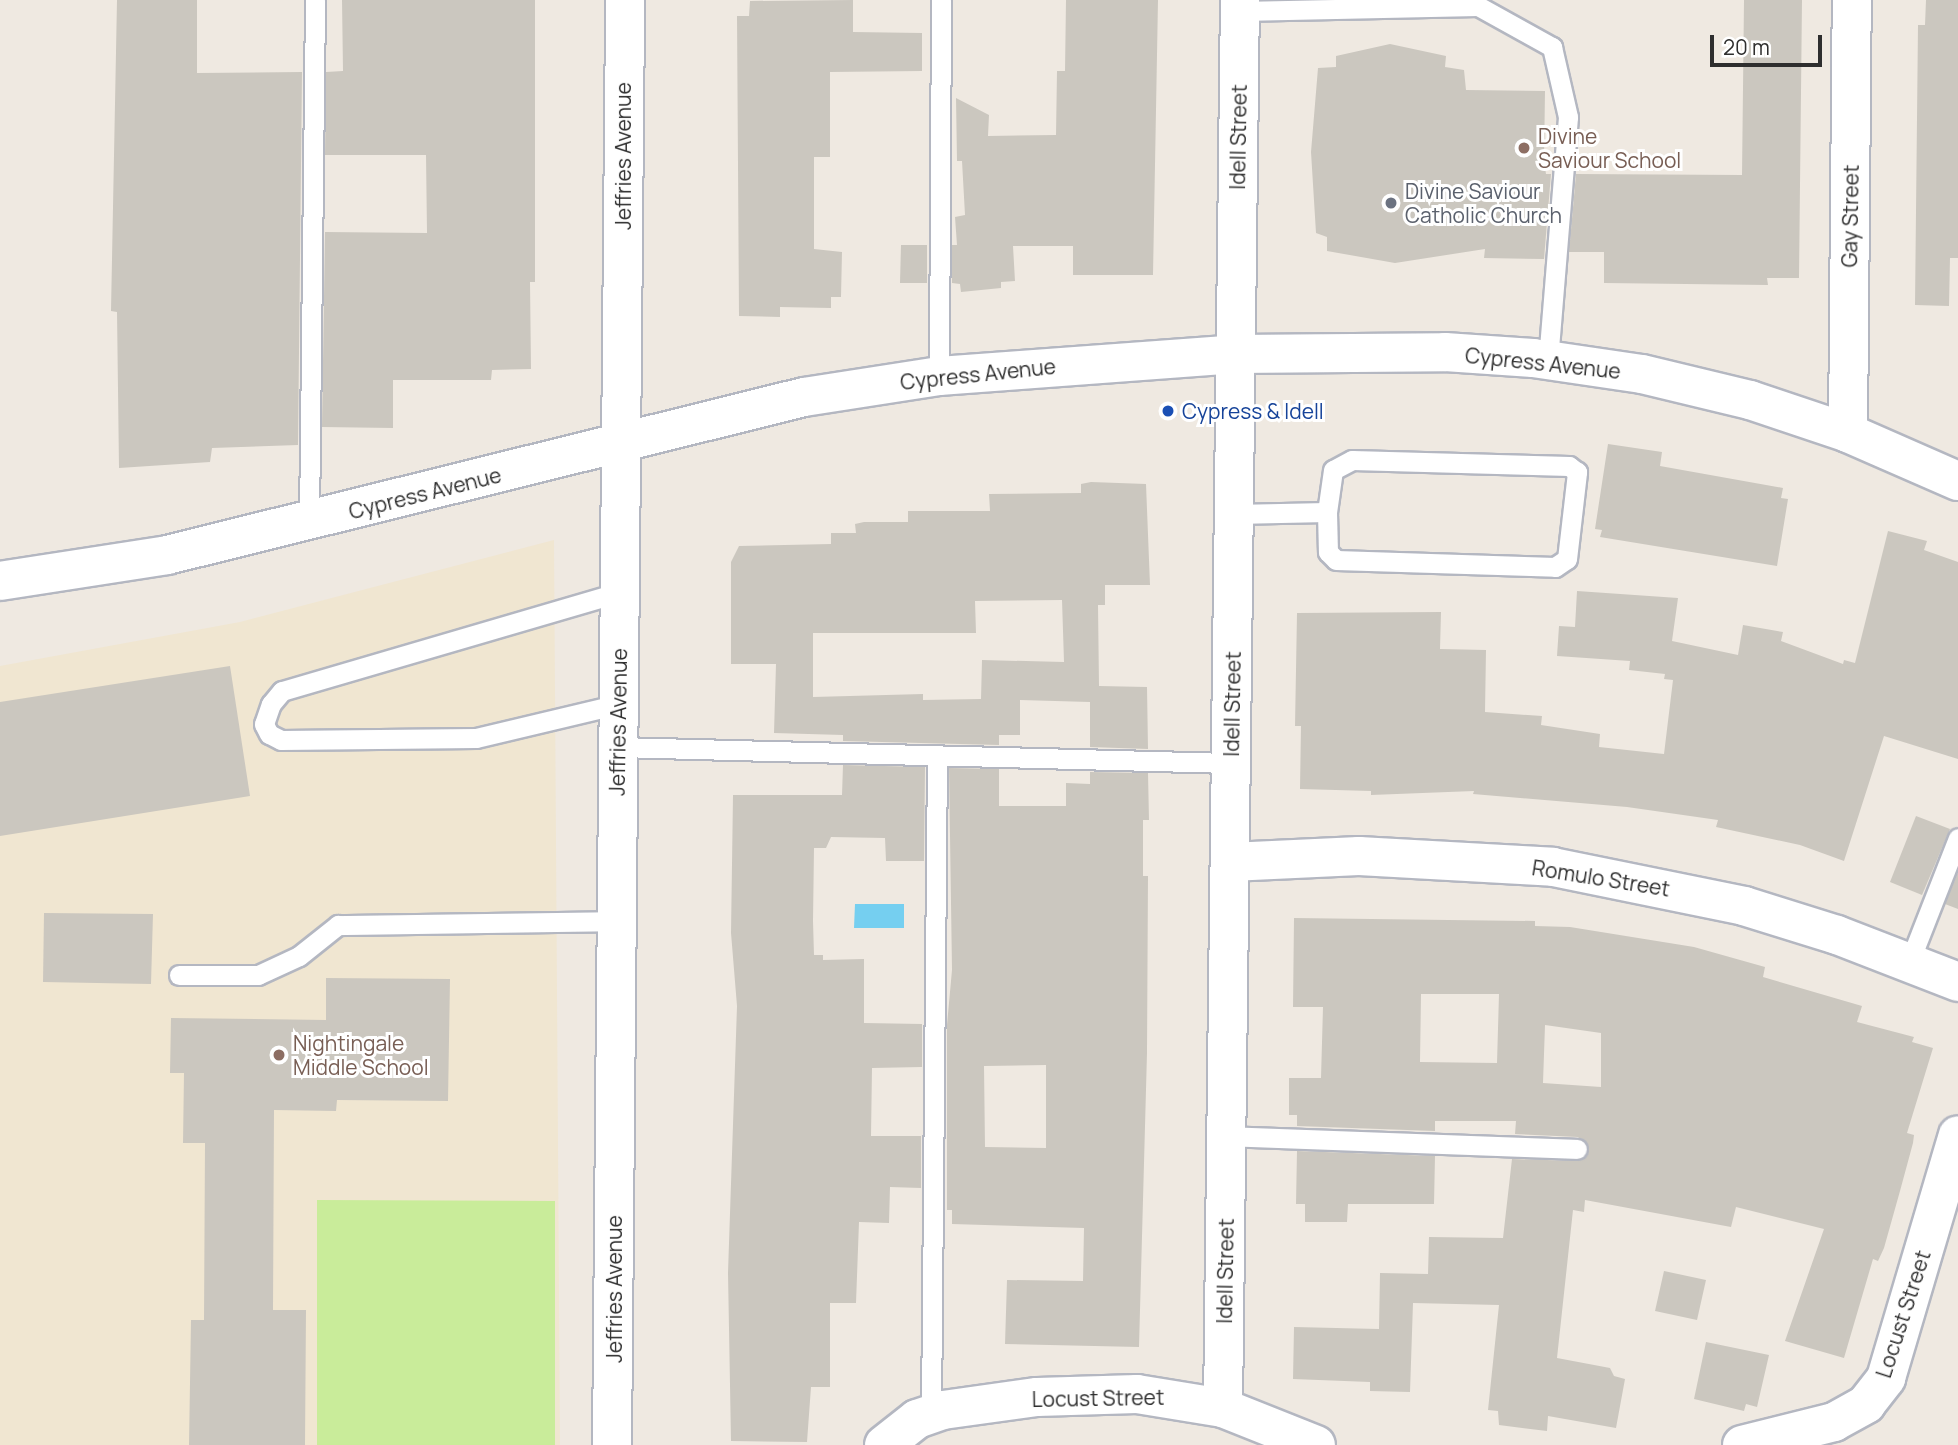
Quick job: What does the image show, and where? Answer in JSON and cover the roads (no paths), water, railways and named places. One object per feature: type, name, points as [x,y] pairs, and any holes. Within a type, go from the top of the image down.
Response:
[{"type":"street","name":"Jeffries Avenue","points":[[612,1445],[625,0]]},
{"type":"street","name":"Gay Street","points":[[1848,433],[1852,0]]},
{"type":"street","name":"Idell Street","points":[[1223,1408],[1240,5]]},
{"type":"street","name":"Cypress Avenue","points":[[0,581],[167,555],[309,522],[804,397],[939,376],[1236,354],[1445,352],[1548,360],[1642,374],[1750,400],[1848,433],[1958,481]]},
{"type":"street","name":"Romulo Street","points":[[1230,862],[1359,856],[1553,867],[1744,906],[1958,982]]},
{"type":"street","name":"Locust Street","points":[[1742,1445],[1834,1422],[1866,1404],[1886,1378],[1958,1135]]},
{"type":"street","name":"Locust Street","points":[[884,1445],[931,1414],[1037,1397],[1137,1394],[1223,1408],[1316,1445]]},
{"type":"lane","points":[[309,522],[315,0]]},
{"type":"lane","points":[[939,376],[941,0]]},
{"type":"lane","points":[[1240,5],[1478,5],[1552,47],[1568,117],[1548,360]]},
{"type":"lane","points":[[1352,460],[1569,466],[1577,472],[1567,559],[1555,567],[1336,560],[1328,552],[1328,512],[1333,470],[1352,460]]},
{"type":"lane","points":[[1234,514],[1328,512]]},
{"type":"lane","points":[[619,704],[476,738],[281,740],[270,734],[264,724],[271,704],[282,691],[620,592]]},
{"type":"lane","points":[[618,747],[1231,763]]},
{"type":"lane","points":[[931,1414],[937,755]]},
{"type":"lane","points":[[1909,963],[1958,838]]},
{"type":"lane","points":[[179,975],[258,975],[299,956],[338,925],[617,921]]},
{"type":"lane","points":[[1226,1136],[1577,1149]]},
{"type":"water","points":[[855,904],[904,904],[904,928],[854,928]]},
{"type":"place","name":"Divine Saviour School","points":[[1524,148]]},
{"type":"place","name":"Divine Saviour Catholic Church","points":[[1391,203]]},
{"type":"place","name":"Cypress & Idell","points":[[1168,411]]},
{"type":"place","name":"Nightingale Middle School","points":[[279,1055]]}]
